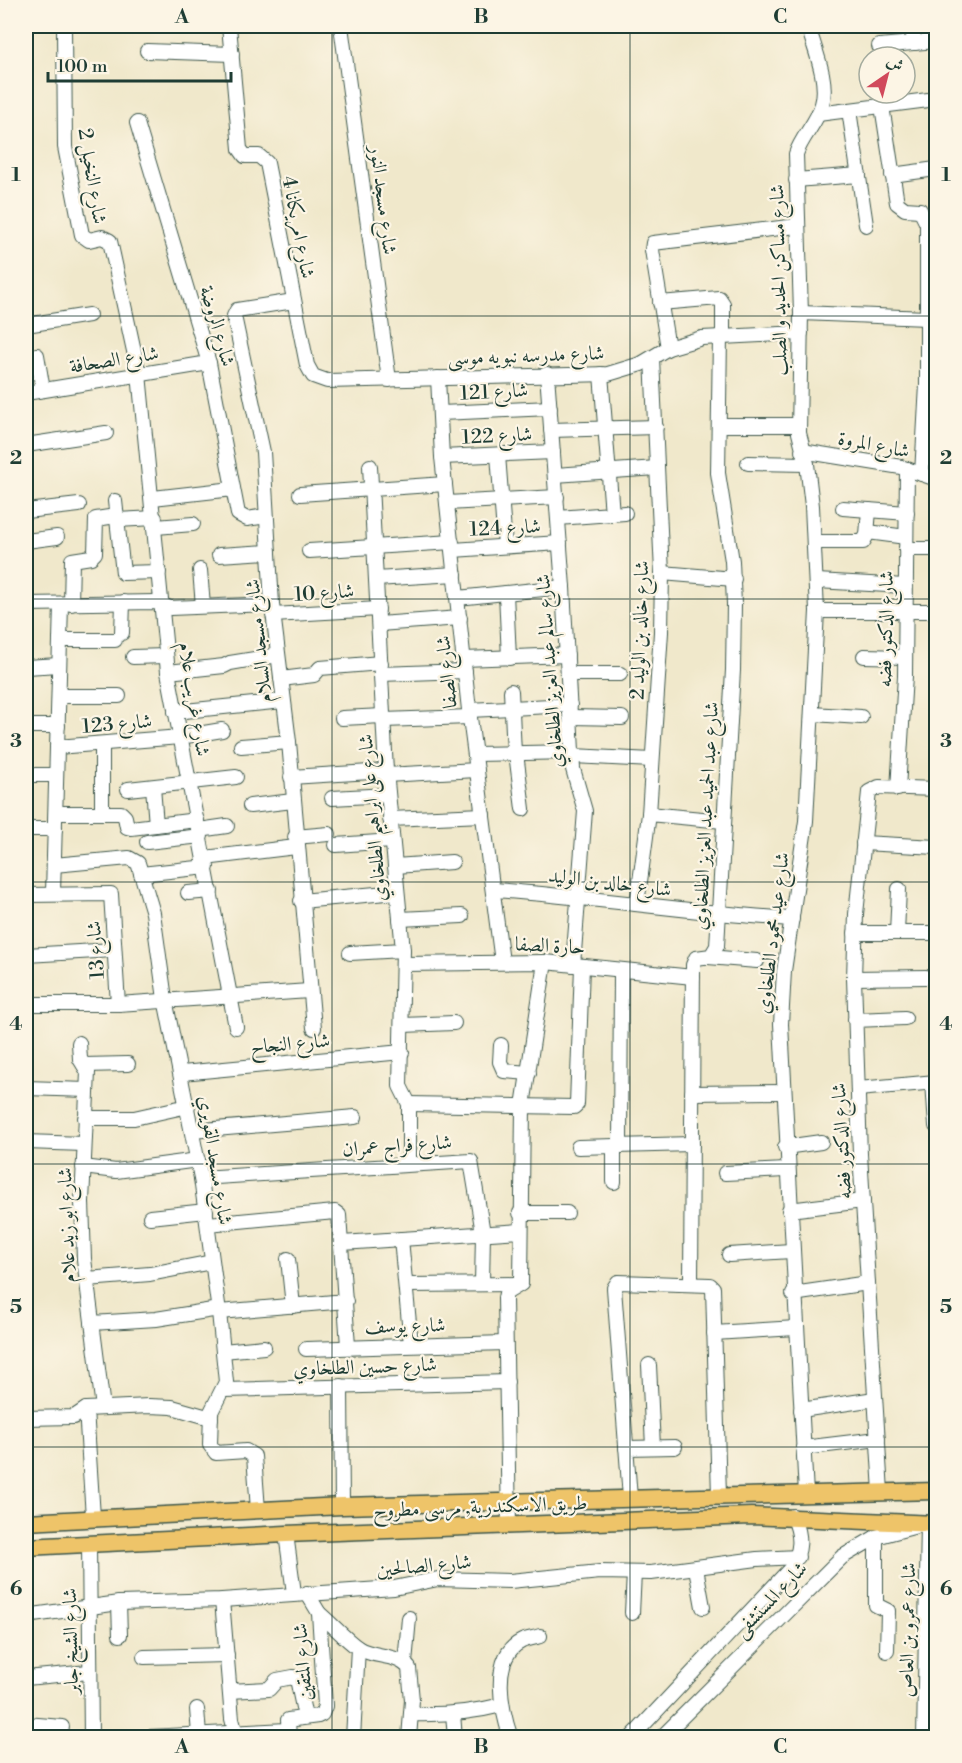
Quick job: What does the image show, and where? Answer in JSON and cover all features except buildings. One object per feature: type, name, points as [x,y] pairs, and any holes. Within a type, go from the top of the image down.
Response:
[{"type":"main road","name":"طريق الاسكندرية, مرسى مطروح","points":[[26,1522],[342,1506],[936,1491]]},
{"type":"main road","points":[[567,1500],[568,1524]]},
{"type":"main road","name":"طريق الاسكندرية, مرسى مطروح","points":[[26,1547],[286,1534],[793,1516],[932,1524]]},
{"type":"street","name":"شارع النخيل 2","points":[[64,26],[65,147],[82,236],[89,240],[102,237],[110,241],[139,375]]},
{"type":"street","name":"شارع امريكانا 4","points":[[230,26],[240,149],[245,156],[259,156],[267,163],[307,365],[318,379]]},
{"type":"street","name":"شارع مسجد النور","points":[[341,26],[389,380]]},
{"type":"street","points":[[808,26],[823,83],[822,104],[818,114],[936,99]]},
{"type":"street","points":[[911,26],[915,43]]},
{"type":"street","points":[[891,45],[936,41]]},
{"type":"street","points":[[147,51],[232,54]]},
{"type":"street","points":[[882,106],[897,203],[905,209],[920,210],[931,218],[932,347],[922,474]]},
{"type":"street","points":[[849,110],[866,225]]},
{"type":"street","name":"شارع مساكن الحديد و الصلب","points":[[802,450],[799,425],[801,313],[796,154],[799,143],[818,114]]},
{"type":"street","name":"شارع الروضة","points":[[137,123],[209,363],[239,516],[246,519],[266,516]]},
{"type":"street","points":[[892,176],[936,169]]},
{"type":"street","points":[[796,180],[859,175]]},
{"type":"street","points":[[668,348],[652,250],[655,241],[797,226]]},
{"type":"street","name":"شارع عبد الحميد عبد العزيز الطلخاوي","points":[[660,303],[718,298],[723,304],[719,489],[734,579],[733,670],[716,950],[708,957],[694,960],[693,977]]},
{"type":"street","name":"شارع مسجد السلام","points":[[294,301],[237,310],[234,314],[263,452],[273,609],[289,742],[301,901],[314,1028]]},
{"type":"street","points":[[801,313],[930,309]]},
{"type":"street","points":[[26,325],[89,315]]},
{"type":"street","name":"شارع مدرسه نبويه موسى","points":[[318,379],[327,381],[389,380],[601,374],[632,367],[668,348],[702,338],[801,333]]},
{"type":"street","points":[[37,355],[42,390]]},
{"type":"street","name":"شارع خالد بن الوليد 2","points":[[637,904],[649,814],[662,632],[662,573],[652,358]]},
{"type":"street","name":"شارع الصحافة","points":[[26,393],[209,363]]},
{"type":"street","name":"شارع سالم عبد العزيز الطلخاوي","points":[[523,1106],[569,1108],[577,1104],[579,896],[585,811],[577,786],[572,754],[563,587],[547,374]]},
{"type":"street","points":[[558,518],[619,513],[609,471],[601,374]]},
{"type":"street","name":"شارع غريب علام","points":[[139,375],[153,498],[168,672],[212,891],[236,1027]]},
{"type":"street","name":"شارع الصفا","points":[[438,378],[442,457],[470,713],[502,962]]},
{"type":"street","name":"شارع 121","points":[[441,413],[550,408]]},
{"type":"street","points":[[719,425],[799,425]]},
{"type":"street","points":[[551,430],[656,427]]},
{"type":"street","points":[[26,445],[106,433]]},
{"type":"street","name":"شارع المروة","points":[[802,450],[907,469],[936,479]]},
{"type":"street","name":"شارع عيد محمود الطلخاوي","points":[[802,450],[807,464],[815,542],[817,611],[806,821],[782,997],[782,1092],[806,1494]]},
{"type":"street","name":"شارع 122","points":[[442,457],[553,452]]},
{"type":"street","points":[[498,455],[504,546]]},
{"type":"street","points":[[748,463],[807,464]]},
{"type":"street","name":"شارع على ابراهيم الطلخاوي","points":[[370,466],[386,773],[403,957],[400,1086],[410,1104],[409,1163]]},
{"type":"street","points":[[555,475],[657,468]]},
{"type":"street","name":"شارع الدكتور فضه","points":[[881,1492],[863,1201],[855,1020],[855,933],[866,798],[872,789],[898,789],[905,657],[907,469]]},
{"type":"street","points":[[300,494],[445,484]]},
{"type":"street","points":[[153,498],[233,489]]},
{"type":"street","points":[[447,502],[556,496]]},
{"type":"street","points":[[115,501],[123,573],[159,572]]},
{"type":"street","points":[[26,511],[79,505]]},
{"type":"street","points":[[843,507],[906,513]]},
{"type":"street","points":[[815,542],[860,544],[867,538],[868,510]]},
{"type":"street","points":[[26,895],[53,893],[60,640],[72,560],[91,557],[95,553],[96,519],[116,518],[155,523],[193,524]]},
{"type":"street","points":[[868,532],[936,549]]},
{"type":"street","points":[[26,541],[57,537]]},
{"type":"street","name":"شارع 124","points":[[375,548],[560,543]]},
{"type":"street","points":[[309,551],[375,548]]},
{"type":"street","points":[[219,555],[269,552]]},
{"type":"street","points":[[200,570],[203,606]]},
{"type":"street","points":[[662,573],[734,579]]},
{"type":"street","points":[[376,579],[455,574]]},
{"type":"street","points":[[817,581],[905,586]]},
{"type":"street","points":[[458,598],[563,587]]},
{"type":"street","points":[[506,593],[509,658]]},
{"type":"street","points":[[60,640],[118,636],[123,602]]},
{"type":"street","name":"شارع 10","points":[[26,604],[123,602],[162,603],[170,608],[203,606],[378,609]]},
{"type":"street","points":[[817,611],[936,611]]},
{"type":"street","points":[[379,624],[460,618]]},
{"type":"street","points":[[281,679],[314,675],[320,668],[465,665],[509,658],[567,655]]},
{"type":"street","points":[[133,657],[166,656]]},
{"type":"street","points":[[168,672],[224,666],[230,663],[278,656]]},
{"type":"street","points":[[864,656],[905,657]]},
{"type":"street","points":[[26,667],[59,665]]},
{"type":"street","points":[[568,674],[620,674]]},
{"type":"street","points":[[511,691],[515,753],[523,809]]},
{"type":"street","points":[[59,696],[119,696]]},
{"type":"street","points":[[175,712],[284,701]]},
{"type":"street","points":[[342,718],[470,713],[512,708],[570,711],[622,718]]},
{"type":"street","points":[[812,714],[861,717]]},
{"type":"street","points":[[26,726],[58,726]]},
{"type":"street","name":"شارع 123","points":[[57,747],[180,737],[222,730]]},
{"type":"street","points":[[241,746],[289,742]]},
{"type":"street","points":[[102,745],[102,813]]},
{"type":"street","points":[[475,754],[572,754],[652,760]]},
{"type":"street","points":[[291,777],[477,770]]},
{"type":"street","points":[[26,775],[56,775]]},
{"type":"street","points":[[128,789],[190,784],[236,777]]},
{"type":"street","points":[[153,787],[156,825]]},
{"type":"street","points":[[898,789],[936,789]]},
{"type":"street","points":[[332,798],[388,795]]},
{"type":"street","points":[[250,806],[293,801]]},
{"type":"street","points":[[56,813],[124,814],[126,824],[131,828],[156,825],[199,829]]},
{"type":"street","points":[[649,814],[723,821]]},
{"type":"street","points":[[390,819],[483,815]]},
{"type":"street","points":[[147,842],[199,829],[227,826]]},
{"type":"street","points":[[26,829],[55,829]]},
{"type":"street","points":[[54,865],[129,858],[138,863],[141,874],[296,842],[332,839],[392,840]]},
{"type":"street","points":[[863,843],[936,847]]},
{"type":"street","points":[[395,866],[452,862]]},
{"type":"street","name":"شارع مسجد القويري","points":[[141,874],[153,913],[165,999],[182,1072],[198,1160],[219,1311],[226,1382],[224,1390],[214,1404],[210,1445],[213,1451],[246,1451],[254,1455],[258,1510]]},
{"type":"street","points":[[897,933],[900,889]]},
{"type":"street","name":"شارع خالد بن الوليد","points":[[494,890],[579,896],[718,915],[792,919]]},
{"type":"street","points":[[188,893],[212,891]]},
{"type":"street","points":[[301,901],[398,892]]},
{"type":"street","name":"شارع 13","points":[[53,893],[109,894],[118,1004]]},
{"type":"street","points":[[400,919],[462,916]]},
{"type":"street","points":[[855,933],[936,933]]},
{"type":"street","points":[[26,955],[114,950]]},
{"type":"street","name":"حارة الصفا","points":[[350,952],[403,957],[546,962],[693,977]]},
{"type":"street","points":[[708,957],[757,961]]},
{"type":"street","points":[[520,1284],[523,1106],[546,962]]},
{"type":"street","points":[[614,1182],[617,1146],[621,971]]},
{"type":"street","points":[[691,1284],[693,977]]},
{"type":"street","points":[[854,978],[926,977]]},
{"type":"street","points":[[26,1004],[118,1004],[309,991]]},
{"type":"street","points":[[855,1020],[905,1018]]},
{"type":"street","points":[[403,1025],[454,1023]]},
{"type":"street","name":"شارع ابو زيد علام","points":[[79,1043],[79,1055],[88,1072],[83,1167],[84,1259],[103,1408]]},
{"type":"street","points":[[501,1045],[500,1062],[504,1071],[529,1073]]},
{"type":"street","name":"شارع النجاح","points":[[182,1072],[402,1052]]},
{"type":"street","points":[[84,1065],[128,1064]]},
{"type":"street","points":[[858,1089],[935,1082],[936,1126]]},
{"type":"street","points":[[26,1088],[87,1090]]},
{"type":"street","points":[[692,1093],[782,1092]]},
{"type":"street","points":[[410,1104],[523,1106]]},
{"type":"street","points":[[85,1118],[134,1118],[188,1106]]},
{"type":"street","points":[[192,1131],[355,1118]]},
{"type":"street","points":[[26,1142],[84,1144]]},
{"type":"street","points":[[785,1147],[821,1142]]},
{"type":"street","points":[[578,1147],[692,1144]]},
{"type":"street","points":[[83,1167],[116,1171],[198,1160]]},
{"type":"street","name":"شارع فراج عمران","points":[[201,1178],[409,1163],[471,1161],[483,1233],[482,1284]]},
{"type":"street","points":[[724,1173],[786,1170]]},
{"type":"street","points":[[789,1210],[863,1201]]},
{"type":"street","points":[[150,1217],[335,1212],[341,1219],[348,1346]]},
{"type":"street","points":[[520,1213],[567,1213]]},
{"type":"street","points":[[342,1243],[520,1231]]},
{"type":"street","points":[[401,1239],[411,1344]]},
{"type":"street","points":[[729,1256],[791,1251]]},
{"type":"street","points":[[288,1259],[293,1306]]},
{"type":"street","points":[[87,1279],[150,1274],[212,1262]]},
{"type":"street","points":[[630,1498],[614,1288],[618,1282],[691,1284],[712,1287],[719,1496]]},
{"type":"street","points":[[793,1294],[868,1283]]},
{"type":"street","points":[[406,1285],[520,1284]]},
{"type":"street","points":[[509,1526],[506,1293],[520,1284]]},
{"type":"street","points":[[92,1323],[345,1301]]},
{"type":"street","points":[[714,1333],[796,1328]]},
{"type":"street","name":"شارع يوسف","points":[[306,1349],[505,1342]]},
{"type":"street","points":[[223,1351],[264,1347]]},
{"type":"street","points":[[649,1365],[653,1448]]},
{"type":"street","name":"شارع حسين الطلخاوي","points":[[224,1390],[507,1382]]},
{"type":"street","points":[[341,1386],[342,1506]]},
{"type":"street","points":[[801,1410],[875,1399]]},
{"type":"street","points":[[26,1418],[74,1417],[86,1409],[172,1407],[211,1418]]},
{"type":"street","points":[[86,1409],[93,1517]]},
{"type":"street","points":[[803,1448],[878,1439]]},
{"type":"street","points":[[626,1448],[675,1447]]},
{"type":"street","name":"شارع المستشفى","points":[[631,1737],[780,1582],[798,1557],[800,1536],[793,1516]]},
{"type":"street","name":"شارع المستشفى","points":[[661,1737],[826,1570],[842,1557],[876,1537],[932,1524]]},
{"type":"street","name":"شارع عمرو بن العاص","points":[[924,1737],[931,1649],[932,1524]]},
{"type":"street","points":[[286,1534],[301,1593]]},
{"type":"street","points":[[876,1537],[876,1605],[888,1611],[887,1650]]},
{"type":"street","name":"شارع الشيخ جابر","points":[[89,1544],[91,1737]]},
{"type":"street","name":"شارع الصالحين","points":[[26,1616],[119,1603],[222,1600],[394,1588],[438,1578],[510,1581],[600,1572],[634,1573],[696,1568],[757,1559],[798,1557]]},
{"type":"street","points":[[696,1568],[703,1607]]},
{"type":"street","points":[[632,1613],[634,1573]]},
{"type":"street","name":"شارع المتقين","points":[[288,1734],[288,1720],[322,1714],[326,1706],[319,1613],[301,1593]]},
{"type":"street","points":[[222,1600],[230,1691],[237,1735]]},
{"type":"street","points":[[119,1603],[120,1635]]},
{"type":"street","points":[[319,1613],[358,1648],[405,1663]]},
{"type":"street","points":[[409,1618],[405,1663],[411,1674],[409,1737]]},
{"type":"street","points":[[512,1737],[502,1705],[501,1677],[508,1656],[520,1641],[540,1636]]},
{"type":"street","points":[[353,1737],[358,1648]]},
{"type":"street","points":[[144,1658],[227,1655]]},
{"type":"street","points":[[26,1678],[89,1672]]},
{"type":"street","points":[[230,1691],[269,1689],[277,1680],[293,1677],[297,1679],[305,1717]]},
{"type":"street","points":[[411,1714],[453,1714],[502,1705]]},
{"type":"street","points":[[197,1708],[199,1735]]},
{"type":"street","points":[[453,1714],[455,1737]]},
{"type":"street","points":[[26,1724],[62,1727]]},
{"type":"street","points":[[128,1737],[288,1734]]}]
